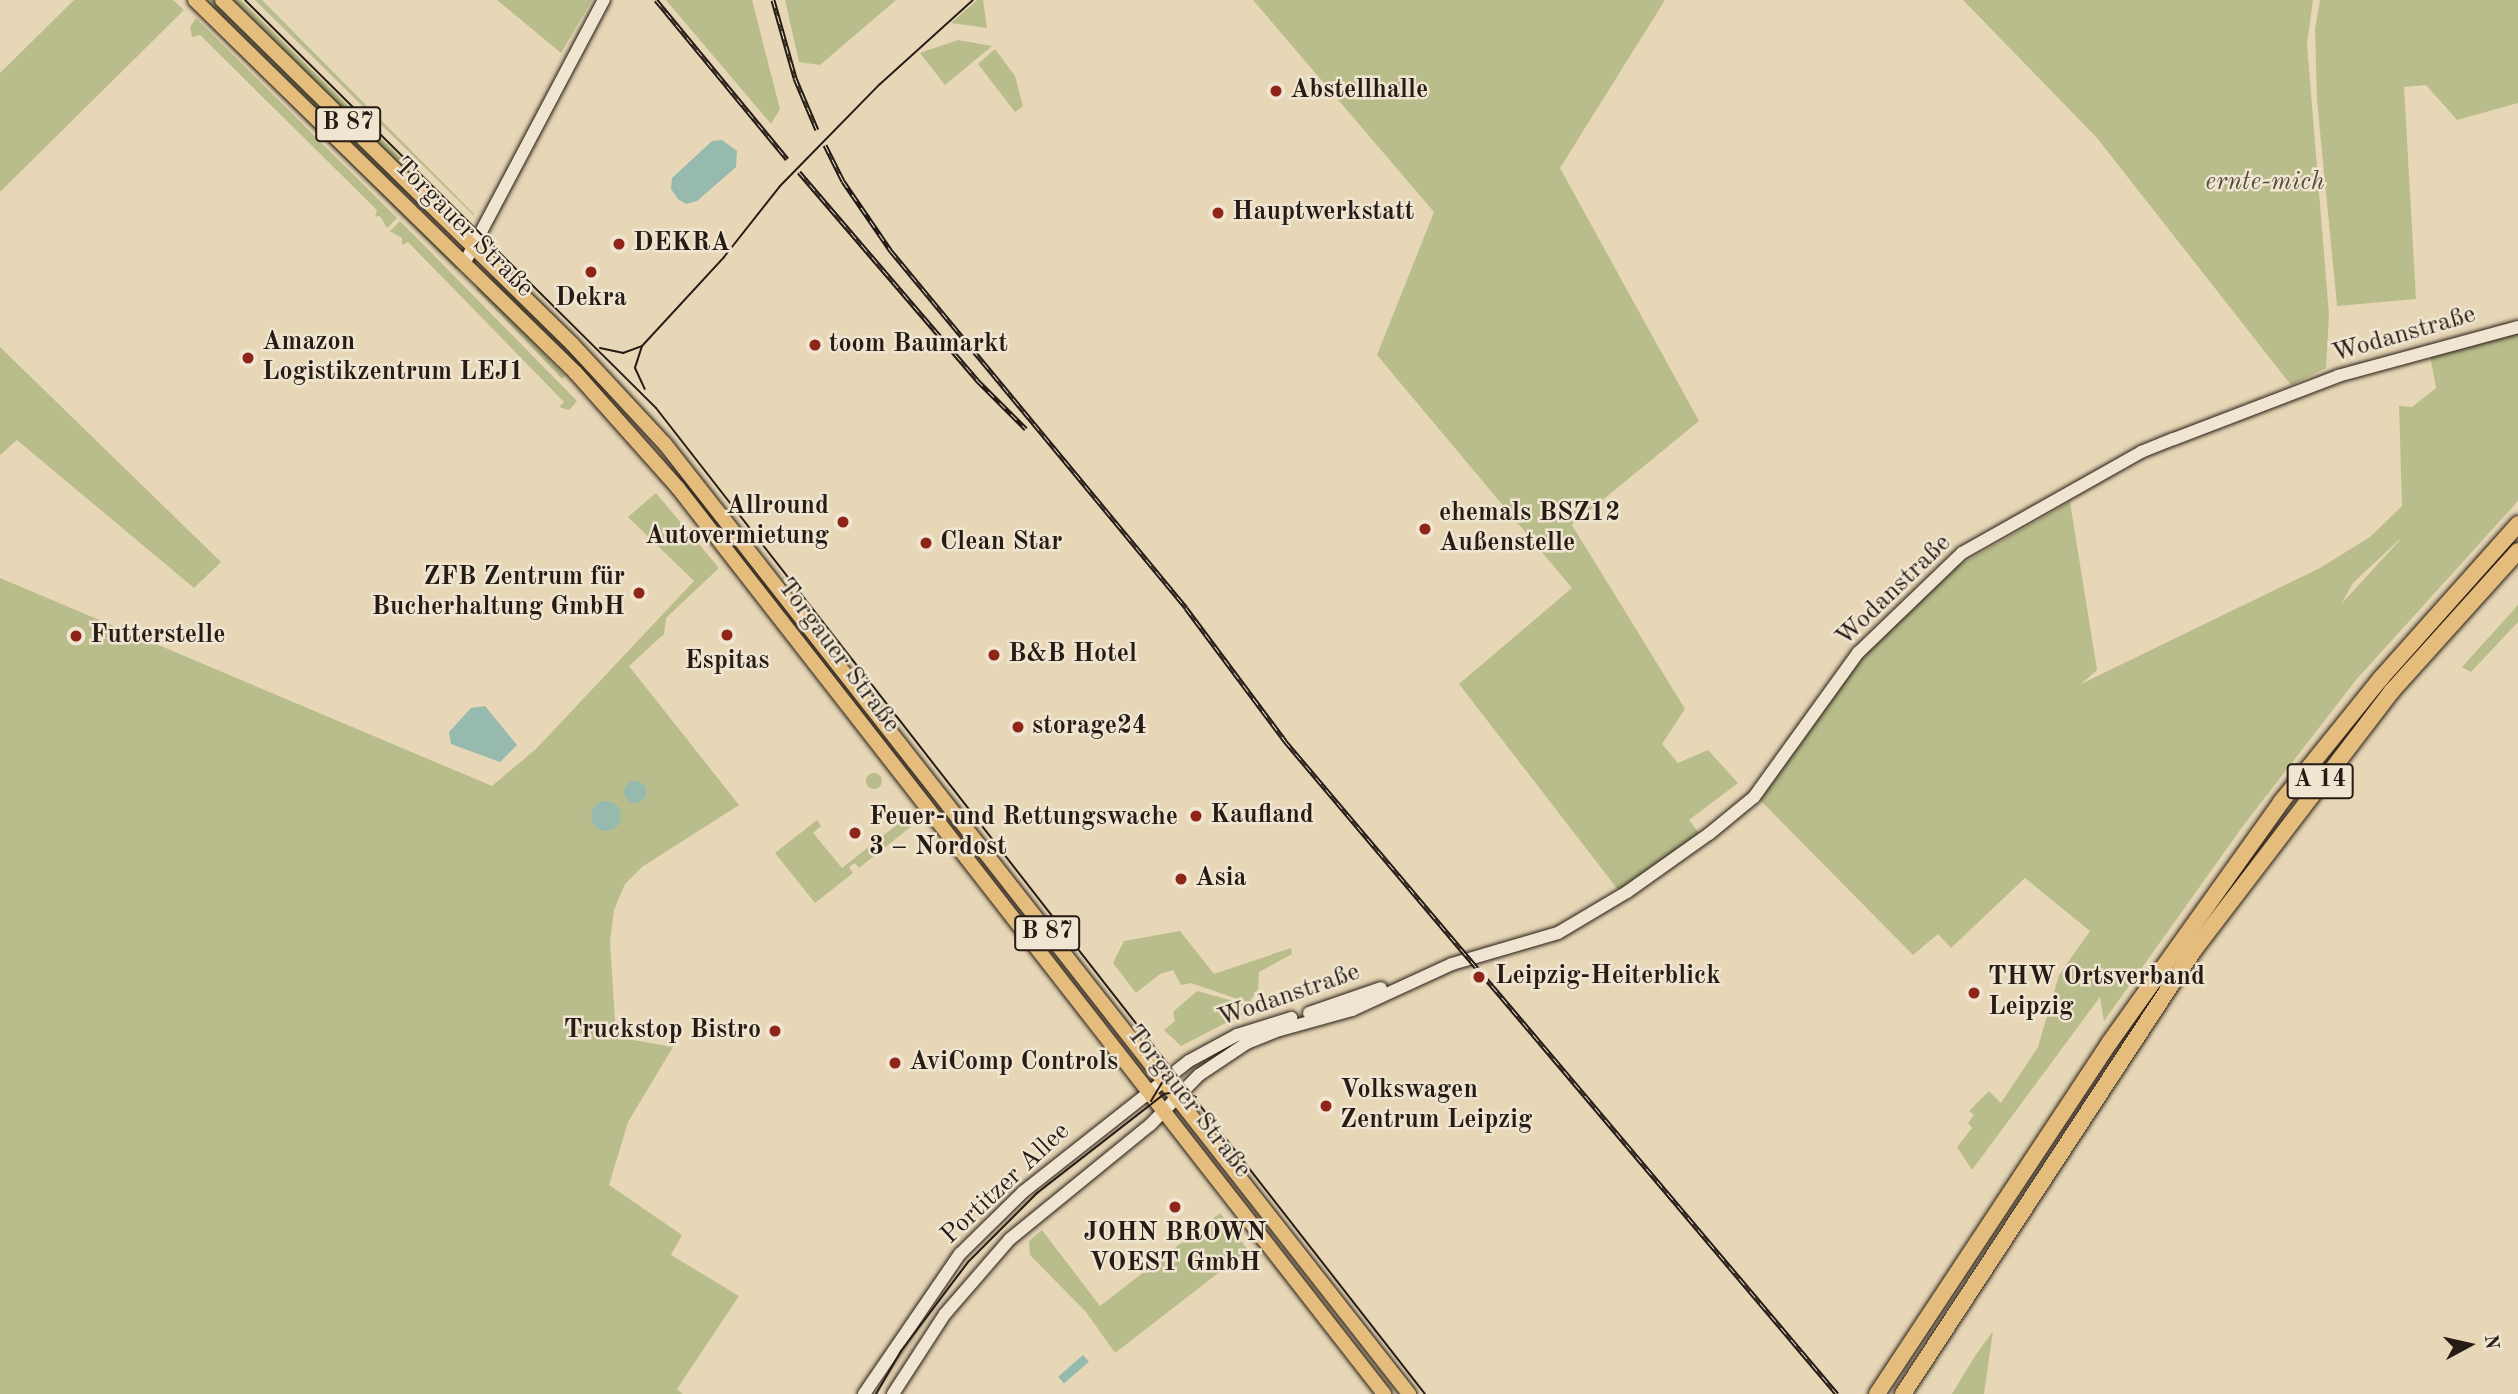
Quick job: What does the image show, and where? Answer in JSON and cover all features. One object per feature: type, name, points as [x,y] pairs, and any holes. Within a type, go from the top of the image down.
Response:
[{"type":"highway","name":"A 14","points":[[1877,1394],[2110,1042],[2281,802],[2381,678],[2518,524]]},
{"type":"highway","name":"A 14","points":[[1903,1394],[2141,1027],[2268,849],[2392,691],[2518,551]]},
{"type":"main road","name":"Torgauer Straße","points":[[195,0],[594,392],[678,488],[1384,1394]]},
{"type":"main road","name":"Torgauer Straße","points":[[222,0],[587,359],[665,444],[1409,1394]]},
{"type":"street","points":[[464,264],[604,0]]},
{"type":"street","name":"Wodanstraße","points":[[1149,1092],[1237,1035],[1558,933],[1628,892],[1710,834],[1754,797],[1857,653],[1962,553],[2141,452],[2338,376],[2518,327]]},
{"type":"street","name":"Wodanstraße","points":[[1164,1111],[1199,1074],[1247,1043],[1353,1010],[1415,978]]},
{"type":"street","name":"Portitzer Allee","points":[[864,1394],[960,1254],[1023,1192],[1149,1092]]},
{"type":"street","name":"Portitzer Allee","points":[[893,1394],[945,1314],[1010,1239],[1164,1111]]},
{"type":"green space","points":[[74,0],[173,0],[184,10],[0,192],[0,73]]},
{"type":"green space","points":[[206,0],[218,0],[457,240],[358,151]]},
{"type":"green space","points":[[233,0],[241,0],[468,224],[450,216]]},
{"type":"green space","points":[[255,0],[262,0],[474,214],[473,215]]},
{"type":"green space","points":[[497,0],[592,0],[561,53]]},
{"type":"green space","points":[[666,0],[752,0],[780,109],[771,124]]},
{"type":"green space","points":[[785,0],[896,0],[820,65],[799,62]]},
{"type":"green space","points":[[977,0],[983,0],[987,28],[951,23]]},
{"type":"green space","points":[[1253,0],[1665,0],[1560,168],[1699,421],[1572,525],[1685,709],[1662,744],[1678,763],[1708,750],[1738,783],[1689,820],[1699,833],[1619,891],[1459,684],[1572,588],[1377,355],[1434,212]]},
{"type":"green space","name":"ernte-mich","points":[[1963,0],[2313,0],[2307,44],[2329,315],[2326,368],[2291,385],[2097,138]]},
{"type":"green space","points":[[2320,0],[2518,0],[2518,103],[2457,120],[2426,85],[2404,87],[2416,299],[2337,306],[2317,100],[2315,29]]},
{"type":"green space","points":[[202,17],[209,18],[459,265],[456,269]]},
{"type":"green space","points":[[196,18],[397,218],[387,228],[380,216],[375,217],[377,210],[200,35],[192,37],[190,27]]},
{"type":"green space","points":[[958,40],[992,46],[945,85],[920,53]]},
{"type":"green space","points":[[995,49],[1015,76],[1023,106],[1015,112],[978,64]]},
{"type":"green space","points":[[400,221],[577,401],[569,410],[559,407],[564,402],[408,242],[402,245],[402,238],[390,231]]},
{"type":"green space","points":[[493,272],[581,359],[578,363],[489,281]]},
{"type":"green space","points":[[479,285],[565,376],[562,379],[476,289]]},
{"type":"green space","points":[[2518,333],[2518,501],[2356,680],[2243,826],[2104,1021],[2100,997],[1972,1170],[1957,1147],[1972,1128],[1968,1123],[1974,1115],[1969,1111],[1989,1091],[2001,1103],[2038,1047],[2059,975],[2090,931],[2025,878],[1951,948],[1938,934],[1913,955],[1759,799],[1833,687],[1933,580],[2070,502],[2097,670],[2081,684],[2320,568],[2370,537],[2402,506],[2399,406],[2412,407],[2436,388],[2430,355]],"holes":[[[2400,540],[2342,603],[2353,583]]]},
{"type":"green space","points":[[0,347],[221,562],[194,588],[17,440],[0,455]]},
{"type":"green space","points":[[656,493],[719,568],[666,618],[664,634],[629,666],[739,805],[642,867],[625,884],[614,910],[610,941],[616,1037],[673,1047],[628,1122],[609,1185],[682,1235],[671,1255],[739,1296],[677,1389],[683,1394],[0,1394],[0,578],[492,786],[536,749],[694,581],[628,517]]},
{"type":"green space","points":[[2518,605],[2518,622],[2471,672],[2462,667]]},
{"type":"green space","points":[[874,773],[882,781],[874,789],[866,781]]},
{"type":"green space","points":[[912,813],[918,821],[859,868],[855,863],[849,867],[853,873],[815,903],[775,853],[817,820],[821,826],[813,833],[842,868]]},
{"type":"green space","points":[[1180,931],[1214,974],[1291,948],[1292,954],[1259,972],[1258,989],[1249,1003],[1191,983],[1181,985],[1173,970],[1160,974],[1136,993],[1113,963],[1124,941]]},
{"type":"green space","points":[[1197,991],[1248,1005],[1245,1013],[1181,1046],[1164,1030],[1175,1021],[1173,1012]]},
{"type":"green space","points":[[1220,1213],[1248,1250],[1115,1353],[1086,1312],[1030,1255],[1029,1241],[1042,1230],[1100,1306]]},
{"type":"green space","points":[[1993,1331],[1984,1394],[1952,1394],[1975,1356]]},
{"type":"water","points":[[722,140],[737,151],[736,167],[697,201],[686,204],[678,199],[671,189],[672,178],[712,141]]},
{"type":"water","points":[[485,706],[517,745],[500,762],[451,744],[449,732],[471,708]]},
{"type":"water","points":[[635,781],[645,788],[646,792],[639,802],[635,803],[625,796],[624,792],[631,782]]},
{"type":"water","points":[[606,801],[617,805],[621,816],[617,827],[606,831],[595,827],[591,816],[595,805]]},
{"type":"water","points":[[1083,1355],[1089,1362],[1064,1383],[1058,1377]]},
{"type":"tram line","points":[[245,0],[656,408],[1425,1394]]},
{"type":"tram line","points":[[600,348],[623,353],[642,346],[724,257],[780,186],[880,84],[973,0]]},
{"type":"tram line","points":[[642,346],[635,368],[645,389]]},
{"type":"tram line","points":[[1151,1101],[1163,1081],[1160,1056]]},
{"type":"tram line","points":[[876,1394],[901,1351],[968,1262],[1037,1193],[1164,1094],[1181,1091],[1196,1097]]},
{"type":"railway","points":[[656,0],[787,159]]},
{"type":"railway","points":[[773,0],[795,78],[817,130]]},
{"type":"railway","points":[[825,145],[843,181],[891,251],[1186,608],[1285,741],[1837,1394]]},
{"type":"railway","points":[[799,172],[977,380],[1026,429]]},
{"type":"place","name":"Abstellhalle","points":[[1276,91]]},
{"type":"place","name":"Hauptwerkstatt","points":[[1218,213]]},
{"type":"place","name":"DEKRA","points":[[619,244]]},
{"type":"place","name":"Dekra","points":[[591,272]]},
{"type":"place","name":"toom Baumarkt","points":[[815,345]]},
{"type":"place","name":"Amazon Logistikzentrum LEJ1","points":[[248,358]]},
{"type":"place","name":"Allround Autovermietung","points":[[843,522]]},
{"type":"place","name":"ehemals BSZ12 Außenstelle","points":[[1425,529]]},
{"type":"place","name":"Clean Star","points":[[926,543]]},
{"type":"place","name":"ZFB Zentrum für Bucherhaltung GmbH","points":[[639,593]]},
{"type":"place","name":"Espitas","points":[[727,635]]},
{"type":"place","name":"Futterstelle","points":[[76,636]]},
{"type":"place","name":"B&B Hotel","points":[[994,655]]},
{"type":"place","name":"storage24","points":[[1018,727]]},
{"type":"place","name":"Kaufland","points":[[1196,816]]},
{"type":"place","name":"Feuer- und Rettungswache 3 – Nordost","points":[[855,833]]},
{"type":"place","name":"Asia","points":[[1181,879]]},
{"type":"place","name":"Leipzig-Heiterblick","points":[[1479,977]]},
{"type":"place","name":"THW Ortsverband Leipzig","points":[[1974,993]]},
{"type":"place","name":"Truckstop Bistro","points":[[775,1031]]},
{"type":"place","name":"AviComp Controls","points":[[895,1063]]},
{"type":"place","name":"Volkswagen Zentrum Leipzig","points":[[1326,1106]]},
{"type":"place","name":"JOHN BROWN VOEST GmbH","points":[[1175,1207]]}]
